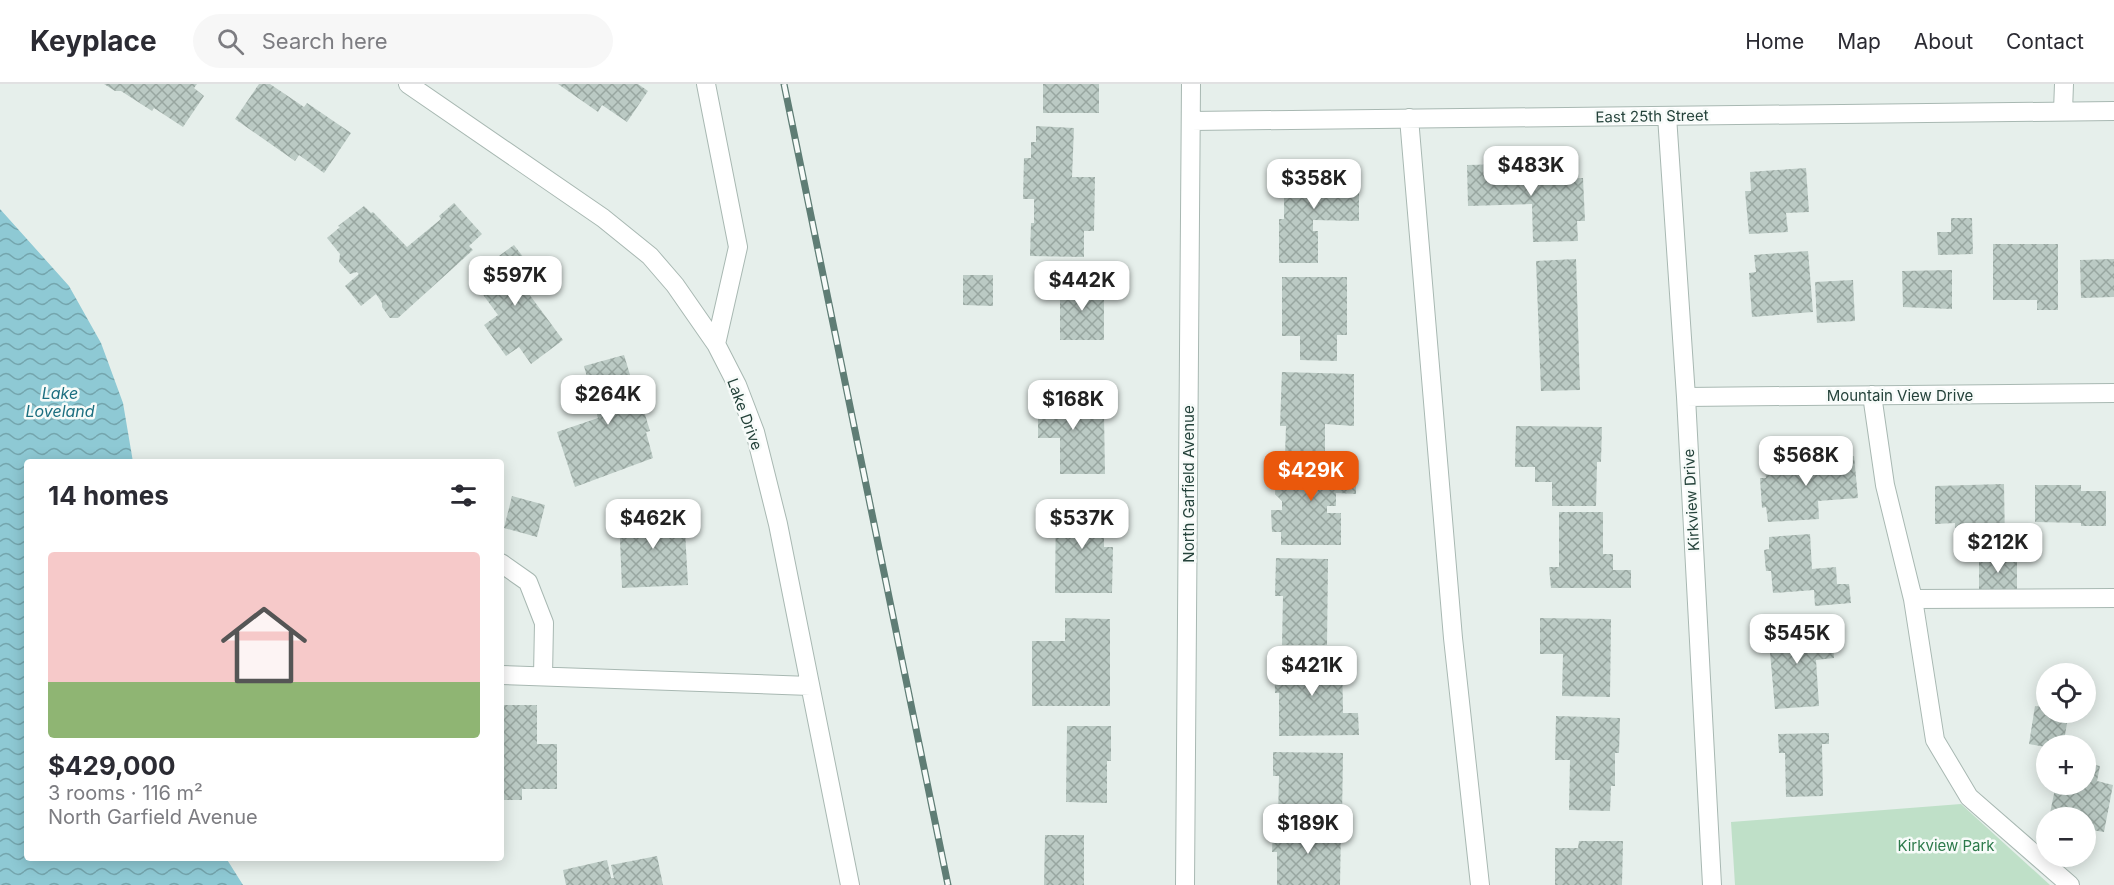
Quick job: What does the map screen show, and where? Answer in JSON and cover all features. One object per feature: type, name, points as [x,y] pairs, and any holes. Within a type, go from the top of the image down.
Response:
[{"type":"street","name":"Lake Drive","points":[[408,84],[603,218],[650,256],[682,294],[716,344],[737,385],[755,432],[778,524],[850,885]]},
{"type":"street","points":[[706,84],[738,247],[716,344]]},
{"type":"street","name":"North Garfield Avenue","points":[[1185,885],[1191,84]]},
{"type":"street","points":[[2063,111],[2064,84]]},
{"type":"street","name":"East 25th Street","points":[[1191,121],[2114,111]]},
{"type":"street","name":"Kirkview Drive","points":[[1667,116],[1686,397],[1712,885]]},
{"type":"street","points":[[1409,118],[1453,638],[1480,885]]},
{"type":"street","name":"Mountain View Drive","points":[[1686,397],[2114,393]]},
{"type":"street","points":[[1872,395],[1885,485],[1913,599],[1935,740],[1969,797],[2070,885]]},
{"type":"street","points":[[504,565],[528,582],[544,623],[543,676]]},
{"type":"street","points":[[1913,599],[2114,598]]},
{"type":"street","points":[[504,675],[810,686]]},
{"type":"green space","name":"Kirkview Park","points":[[1961,804],[2050,885],[1735,885],[1731,822]]},
{"type":"water","name":"Lake Loveland","points":[[0,209],[69,286],[101,343],[123,403],[132,459],[24,459],[24,861],[228,861],[243,885],[0,885]]},
{"type":"building","points":[[104,84],[197,84],[194,88],[204,96],[183,127],[154,108],[152,111],[121,91],[115,91]]},
{"type":"building","points":[[259,84],[270,84],[304,107],[307,103],[351,133],[324,173],[299,155],[295,161],[235,119]]},
{"type":"building","points":[[558,84],[638,84],[648,91],[627,122],[602,105],[598,112]]},
{"type":"building","points":[[1043,84],[1099,84],[1099,113],[1043,113]]},
{"type":"building","points":[[1036,126],[1074,128],[1072,177],[1095,177],[1094,231],[1084,231],[1084,257],[1030,256],[1034,199],[1023,199],[1024,158],[1031,158],[1031,142],[1036,142]]},
{"type":"building","points":[[1541,163],[1541,179],[1583,178],[1585,221],[1577,221],[1578,241],[1533,242],[1532,204],[1468,206],[1467,165]]},
{"type":"building","points":[[1806,168],[1809,212],[1786,213],[1788,232],[1749,234],[1745,191],[1751,191],[1750,172]]},
{"type":"building","points":[[1284,170],[1359,171],[1359,221],[1313,220],[1313,231],[1318,231],[1318,263],[1279,263],[1279,219],[1284,219]]},
{"type":"building","points":[[454,203],[482,234],[469,246],[473,250],[398,318],[390,318],[376,294],[361,306],[345,286],[359,274],[357,272],[350,274],[339,262],[340,254],[327,238],[340,227],[338,226],[364,206],[371,213],[373,212],[407,247],[441,219],[439,216]]},
{"type":"building","points":[[1951,218],[1972,218],[1973,254],[1938,255],[1937,232],[1951,232]]},
{"type":"building","points":[[1993,244],[2058,244],[2058,310],[2037,310],[2037,300],[1993,300]]},
{"type":"building","points":[[514,245],[540,279],[526,290],[563,340],[531,364],[519,347],[506,356],[484,325],[498,315],[470,277]]},
{"type":"building","points":[[1808,251],[1813,312],[1752,317],[1749,273],[1756,272],[1754,255]]},
{"type":"building","points":[[1576,259],[1580,390],[1541,391],[1536,261]]},
{"type":"building","points":[[2114,259],[2114,297],[2081,298],[2080,260]]},
{"type":"building","points":[[1952,270],[1952,309],[1903,307],[1902,271]]},
{"type":"building","points":[[963,275],[993,275],[993,306],[963,305]]},
{"type":"building","points":[[1282,277],[1347,277],[1347,335],[1337,335],[1337,361],[1300,360],[1300,336],[1282,336]]},
{"type":"building","points":[[1853,280],[1855,321],[1817,323],[1815,282]]},
{"type":"building","points":[[1060,283],[1104,283],[1104,340],[1060,340]]},
{"type":"building","points":[[624,355],[650,431],[646,432],[653,458],[575,487],[557,432],[598,418],[584,366]]},
{"type":"building","points":[[1282,372],[1354,374],[1354,426],[1325,424],[1325,458],[1285,456],[1286,426],[1280,426]]},
{"type":"building","points":[[1038,390],[1083,390],[1083,415],[1104,415],[1105,474],[1060,474],[1060,438],[1038,438]]},
{"type":"building","points":[[1516,426],[1602,427],[1601,462],[1597,462],[1596,506],[1552,506],[1552,482],[1535,482],[1535,467],[1515,467]]},
{"type":"building","points":[[1854,456],[1858,498],[1818,501],[1819,519],[1768,522],[1766,507],[1762,508],[1760,478],[1766,478],[1764,463]]},
{"type":"building","points":[[1276,463],[1356,463],[1356,494],[1336,493],[1336,506],[1327,506],[1327,513],[1341,513],[1341,545],[1281,545],[1281,532],[1272,532],[1271,510],[1282,510],[1282,501],[1275,494]]},
{"type":"building","points":[[2004,484],[2005,544],[1956,545],[1955,523],[1935,524],[1935,486]]},
{"type":"building","points":[[2035,485],[2081,485],[2081,491],[2106,491],[2106,526],[2035,522]]},
{"type":"building","points":[[512,496],[545,505],[537,537],[504,528]]},
{"type":"building","points":[[1056,503],[1104,504],[1104,547],[1113,547],[1112,593],[1055,593]]},
{"type":"building","points":[[1559,512],[1603,512],[1603,554],[1613,554],[1613,570],[1631,570],[1631,588],[1551,588],[1549,567],[1559,567]]},
{"type":"building","points":[[684,513],[688,585],[622,588],[619,515]]},
{"type":"building","points":[[1810,534],[1812,569],[1836,567],[1837,584],[1849,584],[1851,603],[1815,606],[1814,590],[1773,593],[1771,571],[1766,571],[1764,550],[1769,549],[1769,537]]},
{"type":"building","points":[[1979,554],[2017,554],[2017,593],[1979,593]]},
{"type":"building","points":[[1276,558],[1328,559],[1327,645],[1282,645],[1283,596],[1275,596]]},
{"type":"building","points":[[1065,618],[1110,619],[1110,706],[1032,706],[1032,641],[1065,641]]},
{"type":"building","points":[[1540,618],[1611,619],[1610,697],[1562,696],[1563,654],[1540,654]]},
{"type":"building","points":[[1815,625],[1815,634],[1832,632],[1834,658],[1816,660],[1819,706],[1775,709],[1768,629]]},
{"type":"building","points":[[1342,655],[1343,713],[1358,713],[1359,735],[1279,736],[1279,693],[1275,693],[1274,656]]},
{"type":"building","points":[[504,705],[537,705],[537,744],[557,744],[557,789],[522,789],[522,800],[504,800]]},
{"type":"building","points":[[2035,706],[2036,723],[2067,723],[2065,735],[2036,735],[2036,745],[2029,744]]},
{"type":"building","points":[[1556,716],[1620,718],[1619,753],[1615,753],[1615,786],[1611,786],[1610,811],[1569,810],[1570,760],[1555,760]]},
{"type":"building","points":[[1067,726],[1111,726],[1111,761],[1107,761],[1107,803],[1066,802]]},
{"type":"building","points":[[1829,733],[1829,744],[1822,744],[1823,796],[1786,797],[1785,753],[1779,753],[1778,734]]},
{"type":"building","points":[[1273,752],[1343,753],[1342,819],[1278,818],[1279,776],[1273,776]]},
{"type":"building","points":[[2096,765],[2100,766],[2097,781],[2113,785],[2104,832],[2096,831],[2096,807],[2051,807],[2054,795],[2096,795]]},
{"type":"building","points":[[1273,826],[1341,827],[1340,885],[1277,885],[1277,852],[1272,852]]},
{"type":"building","points":[[1045,835],[1084,835],[1084,885],[1044,885]]},
{"type":"building","points":[[1579,841],[1623,841],[1622,885],[1555,885],[1555,848],[1578,848]]},
{"type":"building","points":[[657,856],[663,885],[566,885],[563,870],[607,860],[611,878],[614,878],[611,865]]},
{"type":"railway","points":[[784,84],[948,885]]}]
